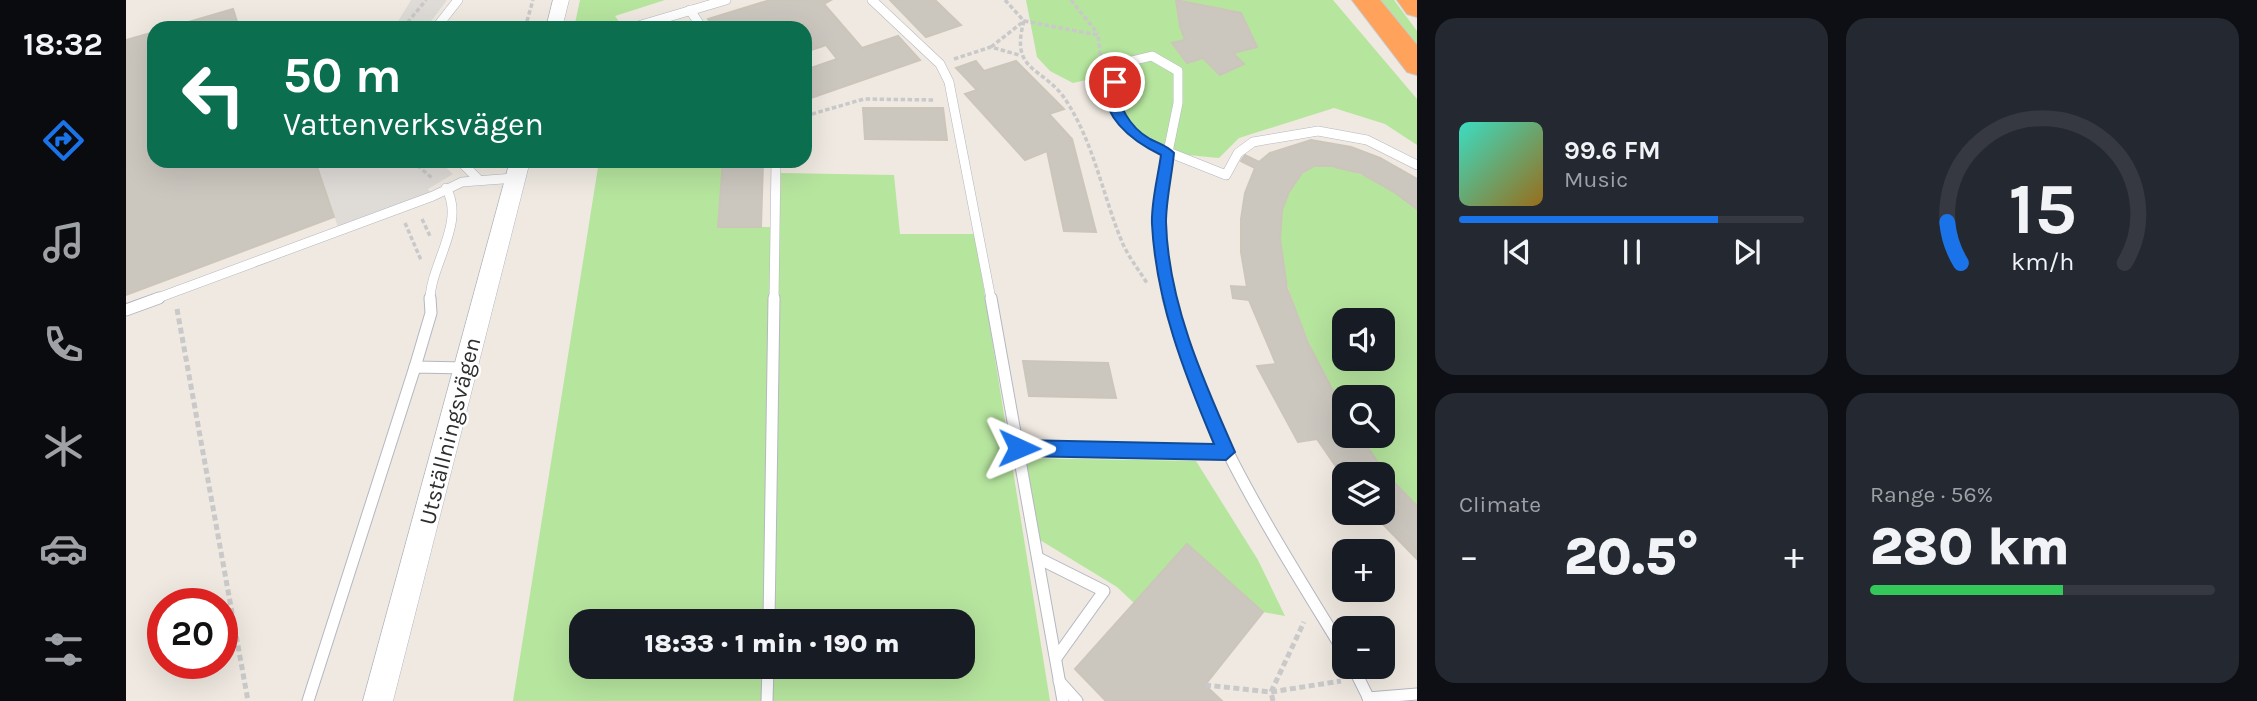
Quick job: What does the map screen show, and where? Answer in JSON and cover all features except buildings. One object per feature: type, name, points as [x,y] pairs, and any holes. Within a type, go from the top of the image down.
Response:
[{"type":"highway","points":[[1366,0],[1417,65]]},
{"type":"highway","points":[[1411,0],[1417,8]]},
{"type":"street","points":[[556,21],[561,0]]},
{"type":"street","name":"Utställningsvägen","points":[[378,701],[518,169]]},
{"type":"lane","points":[[442,21],[458,0]]},
{"type":"lane","points":[[654,21],[726,0]]},
{"type":"lane","points":[[872,0],[940,64],[949,82],[1019,448],[1063,701]]},
{"type":"lane","points":[[690,10],[697,21]]},
{"type":"lane","points":[[1332,632],[1226,452],[1196,381],[1166,290],[1159,221],[1168,153],[1181,94],[1178,71],[1158,56],[1136,57],[1123,64],[1112,90],[1115,107],[1127,127],[1142,141],[1168,153],[1226,175],[1241,149],[1264,138],[1303,130],[1345,131],[1386,146],[1417,165]]},
{"type":"lane","points":[[467,168],[478,179]]},
{"type":"lane","points":[[769,609],[776,168]]},
{"type":"lane","points":[[126,310],[446,188],[518,169]]},
{"type":"lane","points":[[308,701],[431,313],[432,288],[452,217],[452,198],[446,188]]},
{"type":"lane","points":[[415,367],[466,368]]},
{"type":"lane","points":[[1019,448],[1226,452]]},
{"type":"lane","points":[[1038,558],[1104,591],[1056,658]]},
{"type":"lane","points":[[767,701],[768,679]]},
{"type":"lane","points":[[1359,679],[1369,699],[1417,694]]},
{"type":"lane","points":[[1059,681],[1077,701]]},
{"type":"path","points":[[409,21],[426,0]]},
{"type":"path","points":[[527,21],[533,0]]},
{"type":"path","points":[[1004,0],[1024,21],[1098,35]]},
{"type":"path","points":[[1072,0],[1098,35],[1103,76],[1115,82]]},
{"type":"path","points":[[940,64],[991,47],[1024,21]]},
{"type":"path","points":[[1024,21],[1017,45],[1019,55],[1034,74],[1063,94],[1079,122],[1123,244],[1152,290]]},
{"type":"path","points":[[991,47],[1019,55]]},
{"type":"path","points":[[812,114],[864,99],[953,100]]},
{"type":"path","points":[[421,168],[446,188]]},
{"type":"path","points":[[415,202],[440,260]]},
{"type":"path","points":[[391,225],[404,220],[432,288]]},
{"type":"path","points":[[164,314],[190,304]]},
{"type":"path","points":[[177,309],[248,701]]},
{"type":"path","points":[[1273,701],[1270,692],[1314,603]]},
{"type":"path","points":[[1205,685],[1270,692],[1332,678]]},
{"type":"green space","points":[[580,0],[665,0],[615,16],[618,21],[576,21]]},
{"type":"green space","points":[[1026,0],[1176,0],[1185,40],[1172,44],[1187,62],[1256,47],[1241,13],[1179,0],[1333,0],[1417,99],[1417,145],[1385,124],[1334,108],[1239,138],[1219,158],[1170,152],[1159,148],[1139,134],[1115,107],[1117,73],[1073,83],[1050,71],[1037,57]]},
{"type":"green space","points":[[1374,0],[1394,0],[1417,31],[1417,54]]},
{"type":"green space","points":[[1314,166],[1343,169],[1369,178],[1417,209],[1417,506],[1395,483],[1395,462],[1378,462],[1368,448],[1395,448],[1395,385],[1332,385],[1332,389],[1315,356],[1287,285],[1280,249],[1280,216],[1291,187]]},
{"type":"green space","points":[[598,168],[722,168],[718,227],[779,227],[781,173],[894,175],[900,234],[975,234],[1050,701],[513,701]]},
{"type":"green space","points":[[1020,458],[1196,461],[1258,560],[1285,616],[1263,612],[1187,544],[1134,603],[1117,587],[1040,540],[1033,528]]},
{"type":"shaded area","points":[[411,0],[447,0],[431,21],[398,21]]},
{"type":"shaded area","points":[[317,168],[447,168],[453,174],[428,189],[433,196],[339,230]]},
{"type":"route","points":[[1019,448],[1226,452],[1200,391],[1166,290],[1159,221],[1163,174],[1168,153],[1142,141],[1127,127],[1115,107],[1112,90],[1115,82]]}]
